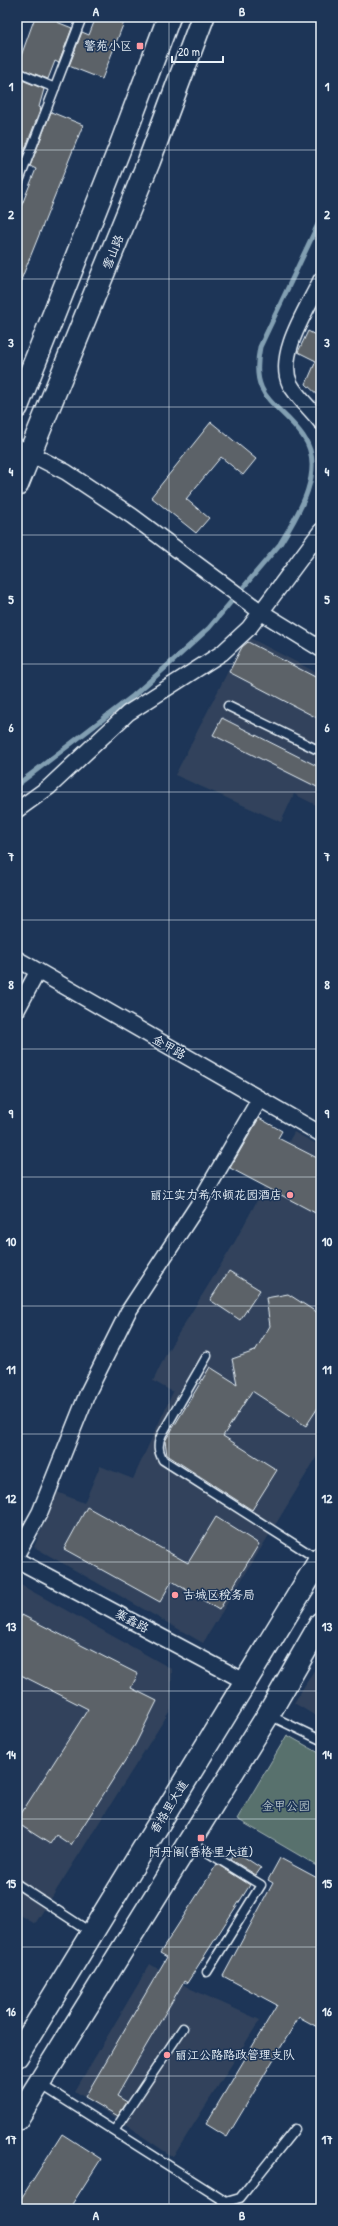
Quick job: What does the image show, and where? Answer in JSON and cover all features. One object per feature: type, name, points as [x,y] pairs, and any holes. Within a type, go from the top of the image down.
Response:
[{"type":"main road","points":[[17,407],[119,150],[169,17]]},
{"type":"main road","name":"雪山路","points":[[17,485],[24,450],[149,161],[203,17]]},
{"type":"main road","name":"香格里大道","points":[[17,2056],[320,1559]]},
{"type":"main road","points":[[17,2119],[188,1840],[268,1715],[321,1623]]},
{"type":"street","points":[[321,280],[290,343],[286,360],[286,368],[291,385],[321,422]]},
{"type":"street","points":[[24,450],[66,472],[132,516],[261,612],[321,649]]},
{"type":"street","points":[[17,810],[49,787],[128,713],[226,650],[249,628],[321,531]]},
{"type":"street","name":"金甲路","points":[[17,959],[259,1100],[321,1134]]},
{"type":"street","points":[[17,1010],[38,971]]},
{"type":"street","points":[[17,1554],[40,1512],[88,1392],[128,1312],[198,1205],[259,1100]]},
{"type":"street","name":"寨鑫路","points":[[17,1560],[246,1682]]},
{"type":"lane","points":[[17,186],[82,17]]},
{"type":"lane","points":[[17,72],[55,88]]},
{"type":"lane","points":[[228,706],[316,749],[321,747]]},
{"type":"lane","points":[[207,1356],[162,1434],[158,1444],[160,1455],[163,1460],[320,1559]]},
{"type":"lane","points":[[268,1715],[321,1740]]},
{"type":"lane","points":[[188,1840],[261,1885],[207,1972]]},
{"type":"lane","points":[[17,1884],[92,1934]]},
{"type":"lane","points":[[114,2131],[183,2028]]},
{"type":"lane","points":[[39,2083],[226,2202],[240,2198],[295,2129]]},
{"type":"shaded area","points":[[246,636],[321,675],[321,799],[318,806],[294,794],[281,822],[175,775]]},
{"type":"shaded area","points":[[294,1132],[321,1146],[321,1450],[203,1643],[34,1547],[57,1492],[84,1503],[100,1466],[133,1479],[173,1392],[153,1381],[167,1352],[233,1245]]},
{"type":"shaded area","points":[[19,1584],[172,1669],[171,1709],[35,1924],[17,1913],[17,1587]]},
{"type":"shaded area","points":[[321,1659],[321,1719],[294,1703]]},
{"type":"shaded area","name":"丽江公路路政管理支队","points":[[150,1964],[189,1988],[260,2020],[173,2157],[75,2091]]},
{"type":"green space","name":"金甲公园","points":[[287,1735],[321,1754],[321,1868],[237,1819]]},
{"type":"building","points":[[35,17],[59,17],[57,22],[72,28],[59,63],[55,61],[48,79],[17,67]]},
{"type":"building","points":[[96,17],[126,17],[102,79],[69,66],[82,32],[89,35]]},
{"type":"building","points":[[17,78],[44,89],[39,107],[41,108],[20,162],[17,161]]},
{"type":"building","points":[[51,112],[83,125],[17,290],[17,217],[36,169],[30,166]]},
{"type":"building","points":[[308,331],[321,338],[321,398],[306,384],[316,361],[298,352]]},
{"type":"building","points":[[211,422],[256,459],[243,475],[221,457],[186,499],[209,518],[196,533],[151,497]]},
{"type":"building","points":[[248,642],[321,680],[321,720],[229,672],[242,647]]},
{"type":"building","points":[[222,718],[321,768],[321,789],[213,735]]},
{"type":"building","points":[[259,1118],[282,1131],[278,1138],[321,1160],[321,1216],[230,1168]]},
{"type":"building","points":[[229,1271],[260,1290],[240,1320],[210,1300]]},
{"type":"building","points":[[288,1294],[321,1315],[321,1403],[306,1426],[252,1391],[223,1436],[277,1470],[252,1510],[167,1455],[165,1441],[210,1367],[237,1384],[232,1359],[255,1351],[270,1326],[266,1298]]},
{"type":"building","points":[[87,1507],[188,1563],[216,1517],[259,1544],[219,1610],[172,1581],[160,1602],[64,1549]]},
{"type":"building","points":[[22,1615],[138,1674],[131,1688],[157,1701],[135,1745],[71,1845],[56,1835],[50,1844],[17,1823],[17,1820],[88,1709],[17,1673],[17,1625]]},
{"type":"building","points":[[235,1851],[261,1868],[256,1875],[230,1859]]},
{"type":"building","points":[[280,1858],[321,1880],[321,2029],[299,2017],[227,2137],[206,2124],[277,2005],[223,1976],[273,1883],[268,1880]]},
{"type":"building","points":[[217,1864],[250,1885],[187,1983],[184,1981],[117,2096],[127,2102],[118,2116],[85,2097],[167,1957],[160,1953]]},
{"type":"building","points":[[62,2134],[101,2159],[69,2209],[17,2209],[17,2205]]},
{"type":"waterway","points":[[17,785],[133,696],[209,628],[280,544],[295,520],[302,506],[311,477],[312,463],[310,449],[294,424],[268,398],[262,389],[258,365],[260,347],[321,218]]},
{"type":"place","name":"警苑小区","points":[[140,46]]},
{"type":"place","name":"丽江实力希尔顿花园酒店","points":[[290,1195]]},
{"type":"place","name":"古城区税务局","points":[[175,1595]]},
{"type":"place","name":"阿丹阁(香格里大道)","points":[[201,1838]]},
{"type":"place","name":"丽江公路路政管理支队","points":[[167,2055]]}]
